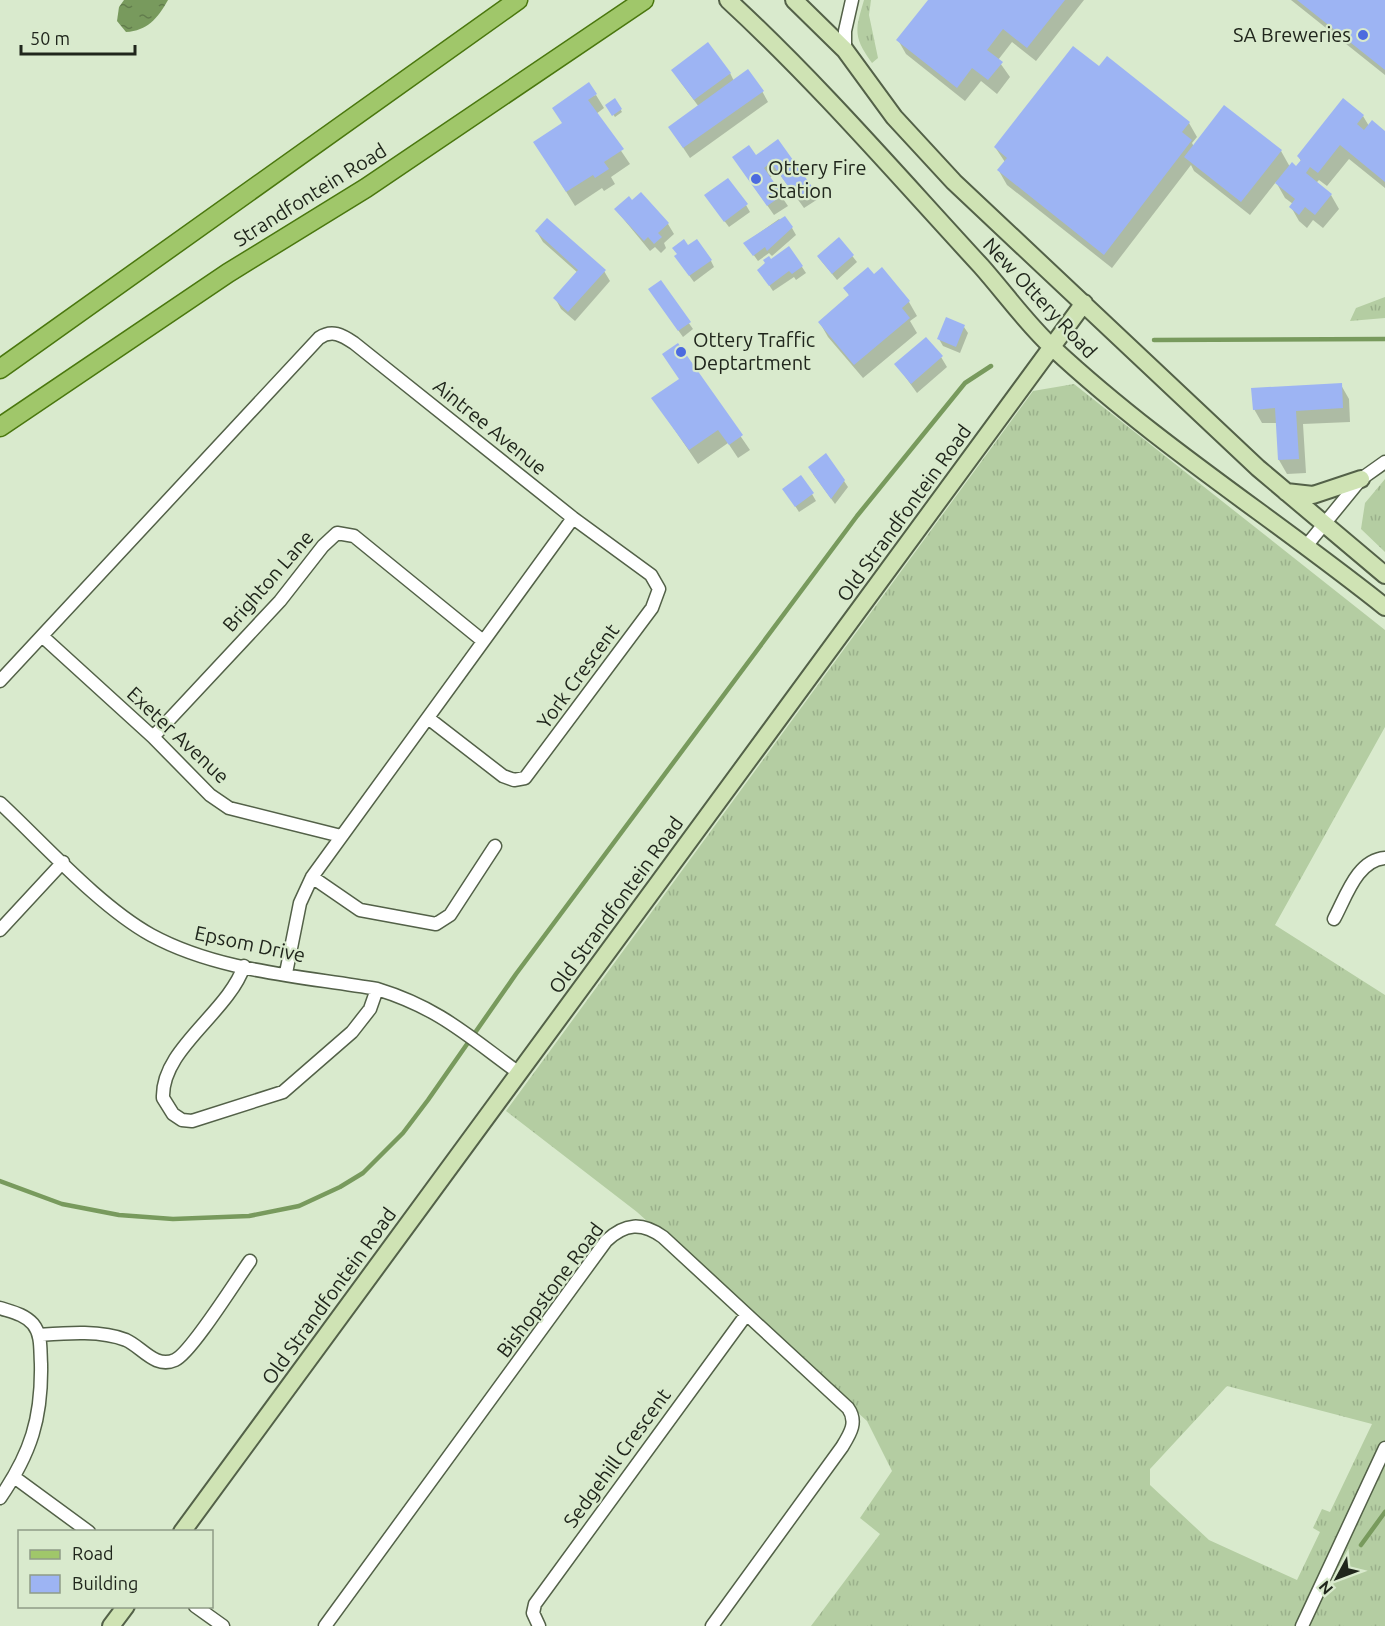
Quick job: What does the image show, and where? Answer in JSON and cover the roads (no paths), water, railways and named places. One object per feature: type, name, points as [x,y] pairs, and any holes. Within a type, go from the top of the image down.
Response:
[{"type":"main road","name":"Strandfontein Road","points":[[0,369],[518,0]]},
{"type":"main road","name":"Strandfontein Road","points":[[0,427],[228,273],[366,188],[644,0]]},
{"type":"main road","name":"New Ottery Road","points":[[728,0],[813,83],[1051,346],[1167,444],[1278,527],[1307,544],[1385,607]]},
{"type":"main road","name":"New Ottery Road","points":[[802,1],[845,50],[920,147],[1285,492],[1385,575]]},
{"type":"main road","name":"Old Strandfontein Road","points":[[183,1530],[1084,303]]},
{"type":"main road","points":[[1285,492],[1309,496],[1361,479]]},
{"type":"main road","points":[[111,1626],[124,1608]]},
{"type":"street","points":[[845,50],[844,31],[852,0]]},
{"type":"street","name":"Aintree Avenue","points":[[0,681],[325,333],[336,333],[354,343],[573,518]]},
{"type":"street","points":[[1307,544],[1361,479],[1385,462]]},
{"type":"street","points":[[286,973],[300,903],[312,877],[573,518]]},
{"type":"street","name":"York Crescent","points":[[428,718],[503,776],[514,780],[525,778],[645,617],[658,598],[657,582],[573,518]]},
{"type":"street","name":"Brighton Lane","points":[[153,737],[280,601],[323,546],[337,534],[354,536],[483,641]]},
{"type":"street","name":"Exeter Avenue","points":[[42,636],[153,737],[210,795],[229,808],[341,836]]},
{"type":"street","name":"Epsom Drive","points":[[0,803],[114,909],[152,935],[199,956],[244,966],[377,988],[422,1004],[453,1023],[519,1072]]},
{"type":"street","points":[[312,877],[360,910],[436,924],[450,915],[495,846]]},
{"type":"street","points":[[1334,919],[1361,869],[1372,861],[1385,858]]},
{"type":"street","points":[[0,930],[63,862]]},
{"type":"street","points":[[244,966],[233,991],[186,1045],[167,1077],[163,1098],[173,1114],[182,1120],[204,1119],[283,1092],[352,1032],[370,1009],[377,988]]},
{"type":"street","name":"Bishopstone Road","points":[[325,1626],[606,1241],[618,1231],[633,1225],[652,1230],[848,1408],[854,1421],[853,1428],[842,1447],[712,1626]]},
{"type":"street","points":[[39,1335],[64,1333],[116,1338],[128,1341],[154,1359],[165,1362],[176,1360],[192,1342],[250,1261]]},
{"type":"street","points":[[0,1308],[27,1318],[39,1335],[41,1395],[32,1441],[14,1477],[0,1498]]},
{"type":"street","name":"Sedgehill Crescent","points":[[539,1626],[533,1612],[535,1604],[746,1315]]},
{"type":"street","points":[[1302,1626],[1385,1448]]},
{"type":"street","points":[[14,1477],[86,1530]]},
{"type":"street","points":[[198,1608],[223,1626]]},
{"type":"water","points":[[124,0],[168,0],[146,26],[126,32],[117,21],[119,7]]},
{"type":"waterway","points":[[1154,340],[1385,339]]},
{"type":"waterway","points":[[0,1181],[62,1204],[119,1215],[173,1219],[249,1216],[299,1206],[340,1187],[363,1173],[403,1133],[428,1100],[516,974],[857,516],[965,383],[991,366]]},
{"type":"waterway","points":[[1361,1545],[1385,1512]]},
{"type":"place","name":"SA Breweries","points":[[1363,35]]},
{"type":"place","name":"Ottery Fire Station","points":[[756,179]]},
{"type":"place","name":"Ottery Traffic Deptartment","points":[[681,352]]}]
